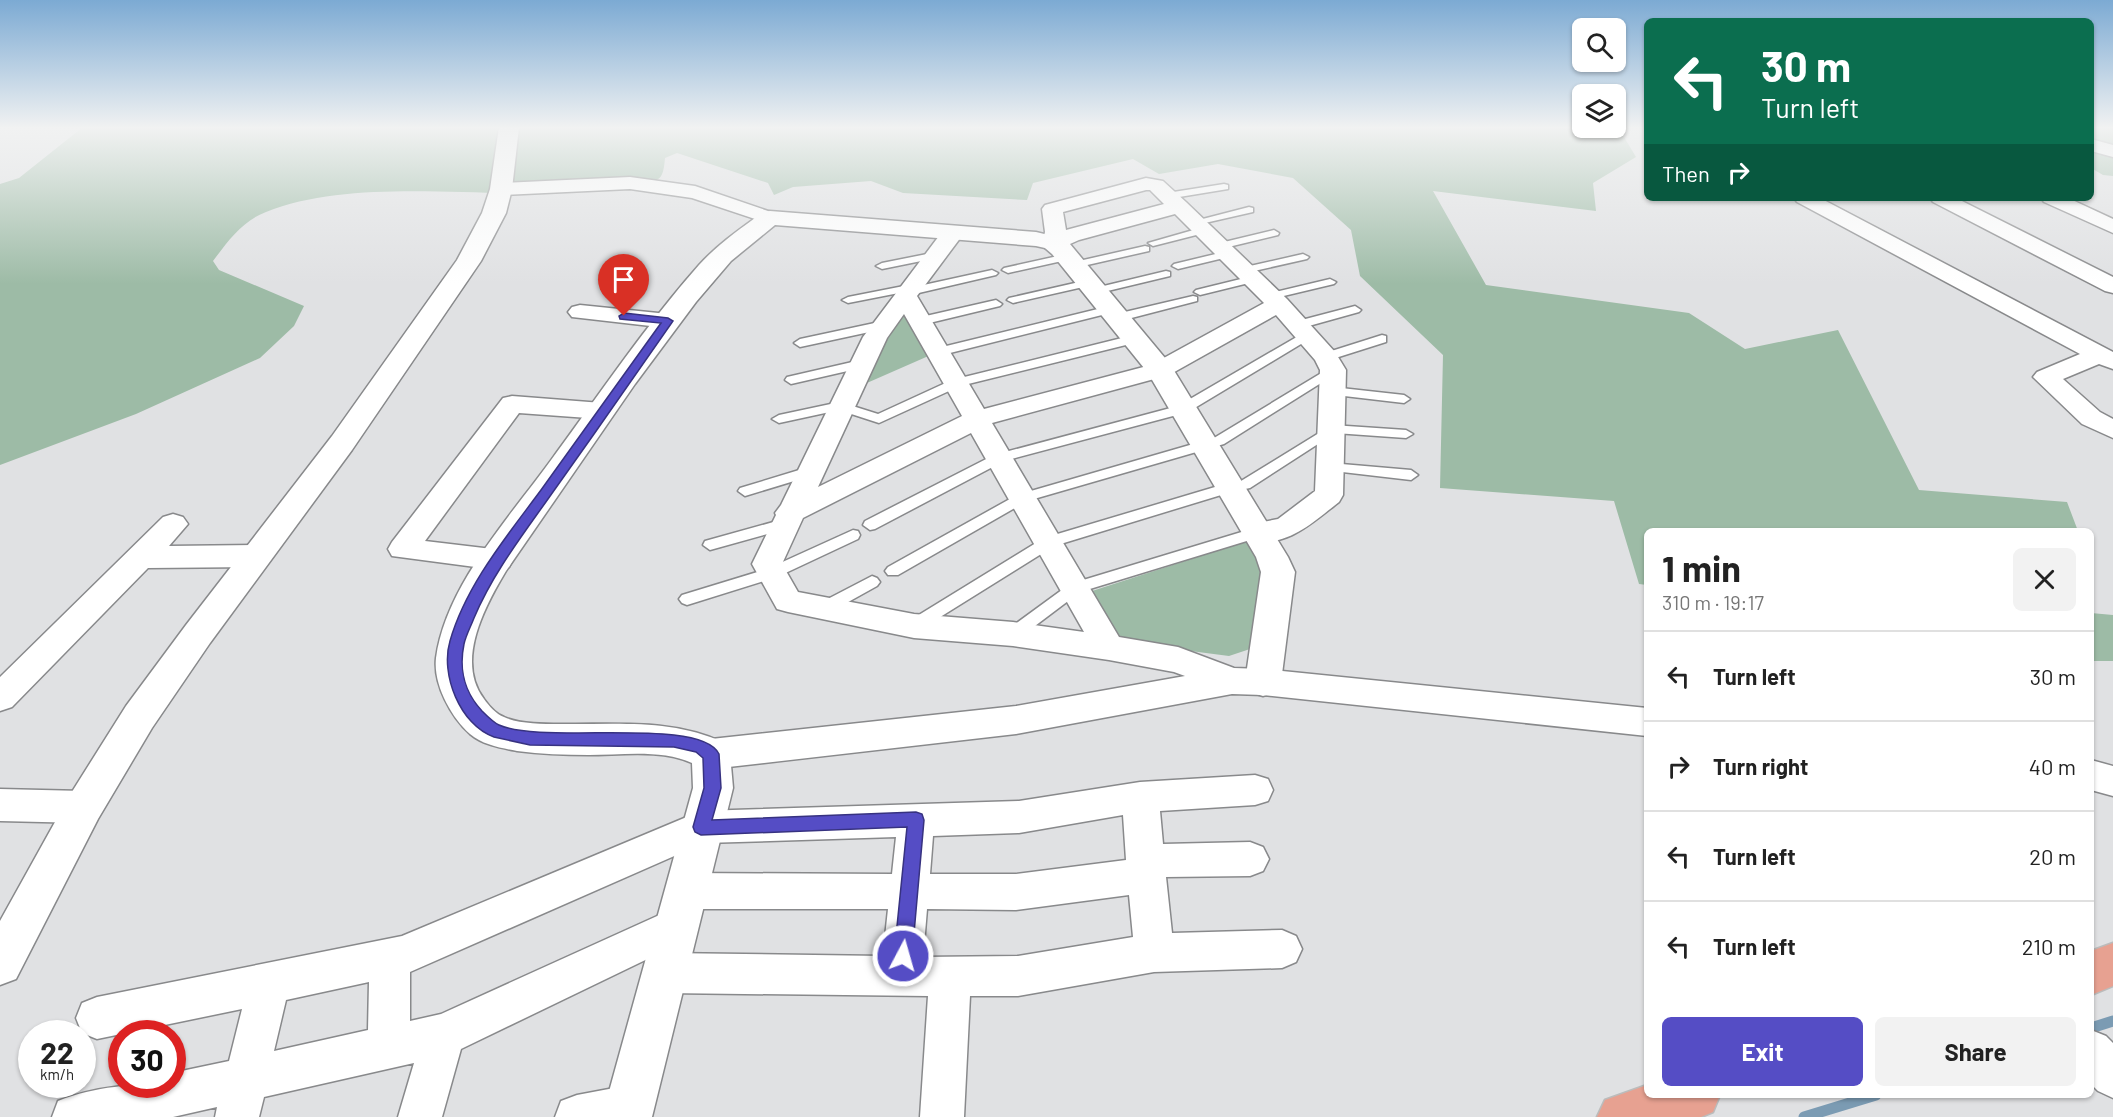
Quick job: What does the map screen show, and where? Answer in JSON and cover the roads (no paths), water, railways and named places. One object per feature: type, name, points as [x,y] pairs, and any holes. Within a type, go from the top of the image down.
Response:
[{"type":"main road","points":[[2094,972],[2113,964]]},
{"type":"main road","points":[[1622,1117],[1686,1098]]},
{"type":"street","points":[[0,964],[84,807],[139,717],[342,443],[469,261],[494,213],[502,179]]},
{"type":"street","points":[[501,189],[630,183],[695,192],[770,218],[945,244],[1036,239],[1092,288],[1160,370],[1258,532],[1278,572],[1248,681]]},
{"type":"street","points":[[1810,201],[2106,358]]},
{"type":"street","points":[[1946,201],[2113,286]]},
{"type":"street","points":[[2057,201],[2113,227]]},
{"type":"street","points":[[770,218],[710,268],[602,411],[498,559],[467,615],[457,642],[454,670],[461,694],[475,714],[494,730],[530,738],[674,741],[700,747],[711,754],[1016,720],[1248,681]]},
{"type":"street","points":[[1092,288],[1071,235],[1212,238],[1303,330],[1330,373],[1332,429],[1329,495],[1286,528],[1258,532]]},
{"type":"street","points":[[945,244],[913,299],[884,325],[875,337],[840,406],[767,564],[788,601],[914,626],[1013,634],[1109,648],[1178,660],[1248,681],[1644,722]]},
{"type":"street","points":[[913,299],[938,352],[1109,648]]},
{"type":"street","points":[[787,519],[977,419],[1160,370],[1275,300]]},
{"type":"street","points":[[580,312],[668,321]]},
{"type":"street","points":[[2106,358],[2046,377],[2091,418],[2113,430]]},
{"type":"street","points":[[498,559],[403,549],[512,404],[602,411]]},
{"type":"street","points":[[0,698],[172,524]]},
{"type":"street","points":[[139,557],[257,556]]},
{"type":"street","points":[[577,1117],[628,1112],[713,788],[711,754]]},
{"type":"street","points":[[2094,776],[2113,781]]},
{"type":"street","points":[[97,1018],[390,958],[415,950],[701,827],[1019,817],[1140,797],[1255,790]]},
{"type":"street","points":[[1140,797],[1154,953]]},
{"type":"street","points":[[0,805],[84,807]]},
{"type":"street","points":[[901,977],[916,820]]},
{"type":"street","points":[[74,1117],[241,1098],[389,1048],[444,1035],[681,908],[909,893],[1016,892],[1146,868],[1250,859]]},
{"type":"street","points":[[665,973],[901,977],[1018,975],[1154,953],[1282,949]]},
{"type":"street","points":[[389,1048],[390,958]]},
{"type":"street","points":[[942,1117],[950,977]]},
{"type":"street","points":[[241,1098],[269,984]]},
{"type":"street","points":[[420,1117],[444,1035]]},
{"type":"lane","points":[[1008,270],[1092,288],[1196,295],[1224,187]]},
{"type":"lane","points":[[1178,266],[1249,210]]},
{"type":"lane","points":[[779,419],[840,406],[879,419],[956,383],[1149,246],[1274,233]]},
{"type":"lane","points":[[1212,238],[1303,257]]},
{"type":"lane","points":[[882,266],[945,244]]},
{"type":"lane","points":[[913,299],[992,273]]},
{"type":"lane","points":[[1013,300],[1166,274]]},
{"type":"lane","points":[[1275,300],[1330,282]]},
{"type":"lane","points":[[938,352],[1092,288]]},
{"type":"lane","points":[[848,300],[913,299],[996,304]]},
{"type":"lane","points":[[870,525],[999,458],[1183,409],[1303,330],[1354,310]]},
{"type":"lane","points":[[800,342],[884,325]]},
{"type":"lane","points":[[893,571],[1022,498],[1219,441],[1382,339]]},
{"type":"lane","points":[[791,380],[861,364]]},
{"type":"lane","points":[[1330,373],[1404,399]]},
{"type":"lane","points":[[914,626],[1049,542],[1230,487],[1245,485],[1332,429],[1407,434]]},
{"type":"lane","points":[[1330,467],[1411,475]]},
{"type":"lane","points":[[745,491],[809,472]]},
{"type":"lane","points":[[710,545],[787,519]]},
{"type":"lane","points":[[1013,634],[1075,588],[1258,532]]},
{"type":"lane","points":[[687,599],[772,573],[853,535]]},
{"type":"lane","points":[[826,607],[872,582]]},
{"type":"waterway","points":[[2094,1027],[2113,1021]]},
{"type":"waterway","points":[[1804,1117],[1866,1098]]}]
